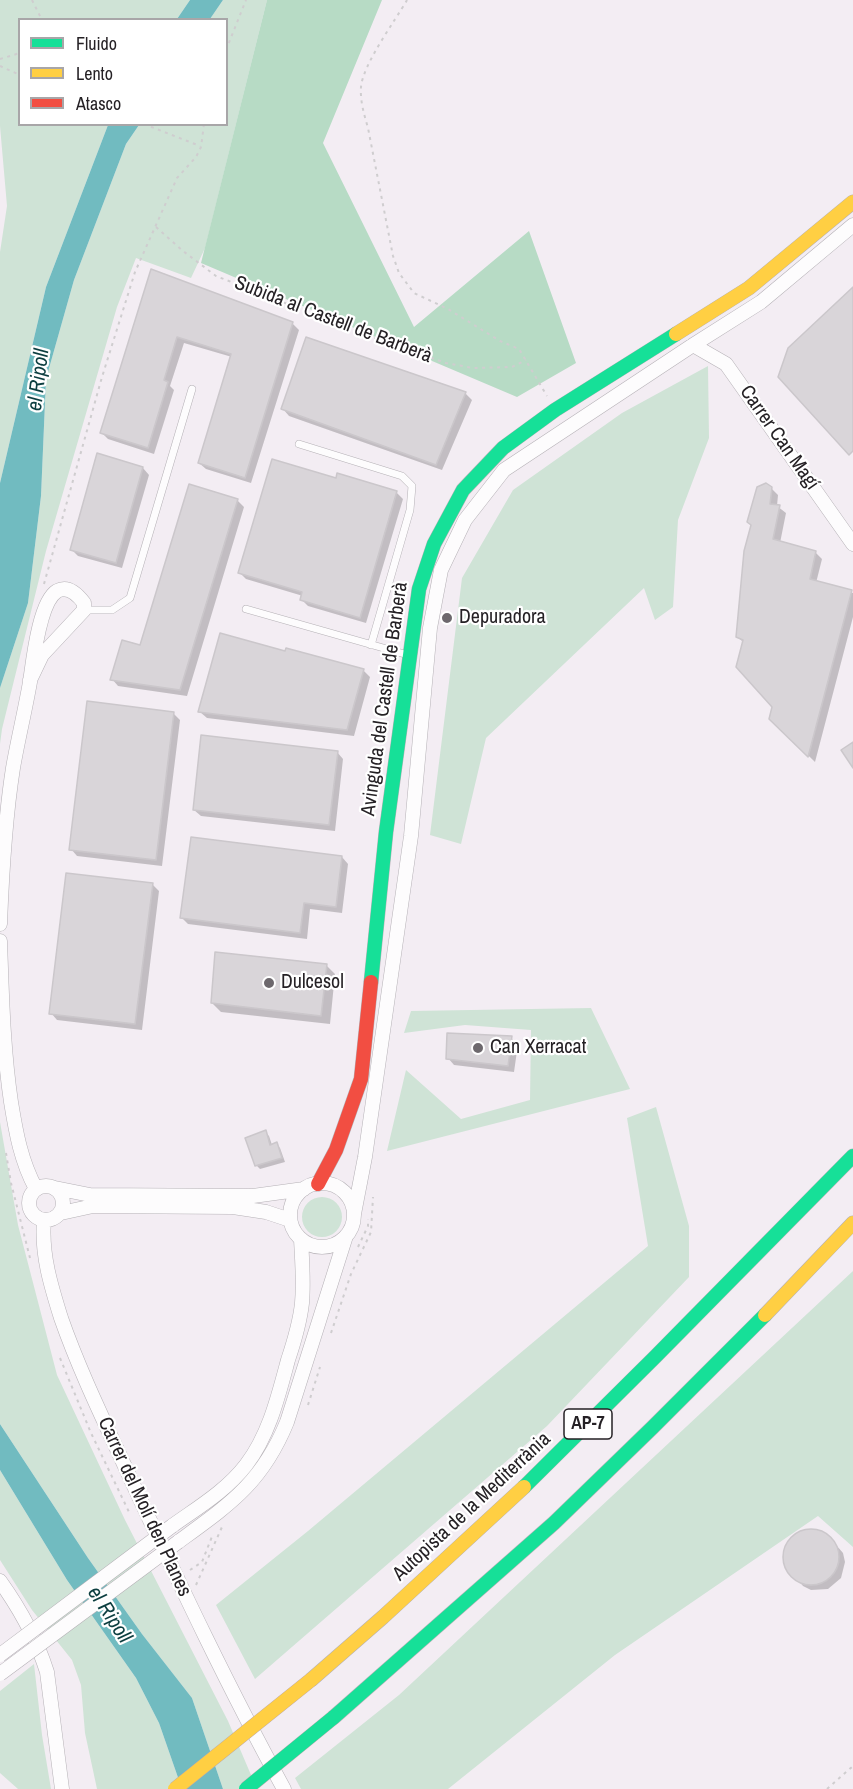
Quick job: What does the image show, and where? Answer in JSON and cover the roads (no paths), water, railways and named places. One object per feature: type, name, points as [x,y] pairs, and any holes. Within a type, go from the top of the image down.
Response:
[{"type":"main road","name":"Avinguda del Castell de Barberà","points":[[311,1186],[336,1150],[362,1079],[386,832],[419,589],[434,544],[463,490],[503,448],[555,410],[749,288],[853,202]]},
{"type":"main road","name":"Autopista de la Mediterrània","points":[[175,1789],[312,1679],[436,1569],[589,1423],[853,1156]]},
{"type":"main road","name":"AP-7","points":[[246,1789],[334,1717],[453,1614],[584,1494],[853,1223]]},
{"type":"street","name":"Avinguda del Castell de Barberà","points":[[354,1214],[365,1157],[411,836],[430,628],[441,570],[465,520],[504,470],[761,302],[853,225]]},
{"type":"street","name":"Carrer Can Magí","points":[[693,345],[726,364],[853,544]]},
{"type":"street","points":[[0,924],[5,840],[13,770],[33,654],[40,625],[50,600],[56,591],[64,589],[72,592],[84,603],[84,610],[42,655],[30,680]]},
{"type":"street","points":[[0,941],[4,1056],[17,1137],[23,1160],[36,1189]]},
{"type":"street","points":[[0,1674],[235,1500],[264,1467],[277,1446],[287,1422],[354,1214],[352,1204],[346,1194],[328,1184],[241,1196],[90,1194],[46,1186],[36,1189],[30,1198],[30,1210],[38,1218],[44,1220],[53,1219],[61,1213],[93,1206],[233,1207],[266,1212],[290,1220]]},
{"type":"street","points":[[311,1186],[293,1202],[290,1220],[296,1233],[309,1244],[319,1247],[329,1246],[346,1236]]},
{"type":"street","points":[[55,1188],[62,1196],[61,1213]]},
{"type":"street","name":"Carrer del Molí den Planes","points":[[44,1220],[43,1248],[46,1266],[76,1361],[220,1670],[282,1786]]},
{"type":"street","points":[[0,1655],[229,1483],[245,1466],[263,1437],[276,1403],[297,1331],[303,1287],[301,1239]]},
{"type":"street","points":[[0,1581],[25,1620],[43,1658],[47,1672],[62,1789]]},
{"type":"lane","points":[[84,610],[112,610],[130,598],[192,388]]},
{"type":"lane","points":[[299,444],[402,476],[412,486],[410,510],[371,645]]},
{"type":"lane","points":[[246,609],[411,656]]},
{"type":"water","points":[[190,0],[223,0],[211,18],[178,18]]},
{"type":"water","name":"el Ripoll","points":[[108,126],[138,126],[126,144],[74,280],[46,379],[41,496],[28,603],[0,688],[0,483],[46,287]]},
{"type":"water","name":"el Ripoll","points":[[0,1424],[88,1558],[142,1634],[192,1698],[223,1789],[182,1789],[159,1723],[136,1678],[67,1580],[0,1470]]},
{"type":"place","name":"Depuradora","points":[[447,618]]},
{"type":"place","name":"Dulcesol","points":[[269,983]]},
{"type":"place","name":"Can Xerracat","points":[[478,1048]]}]
